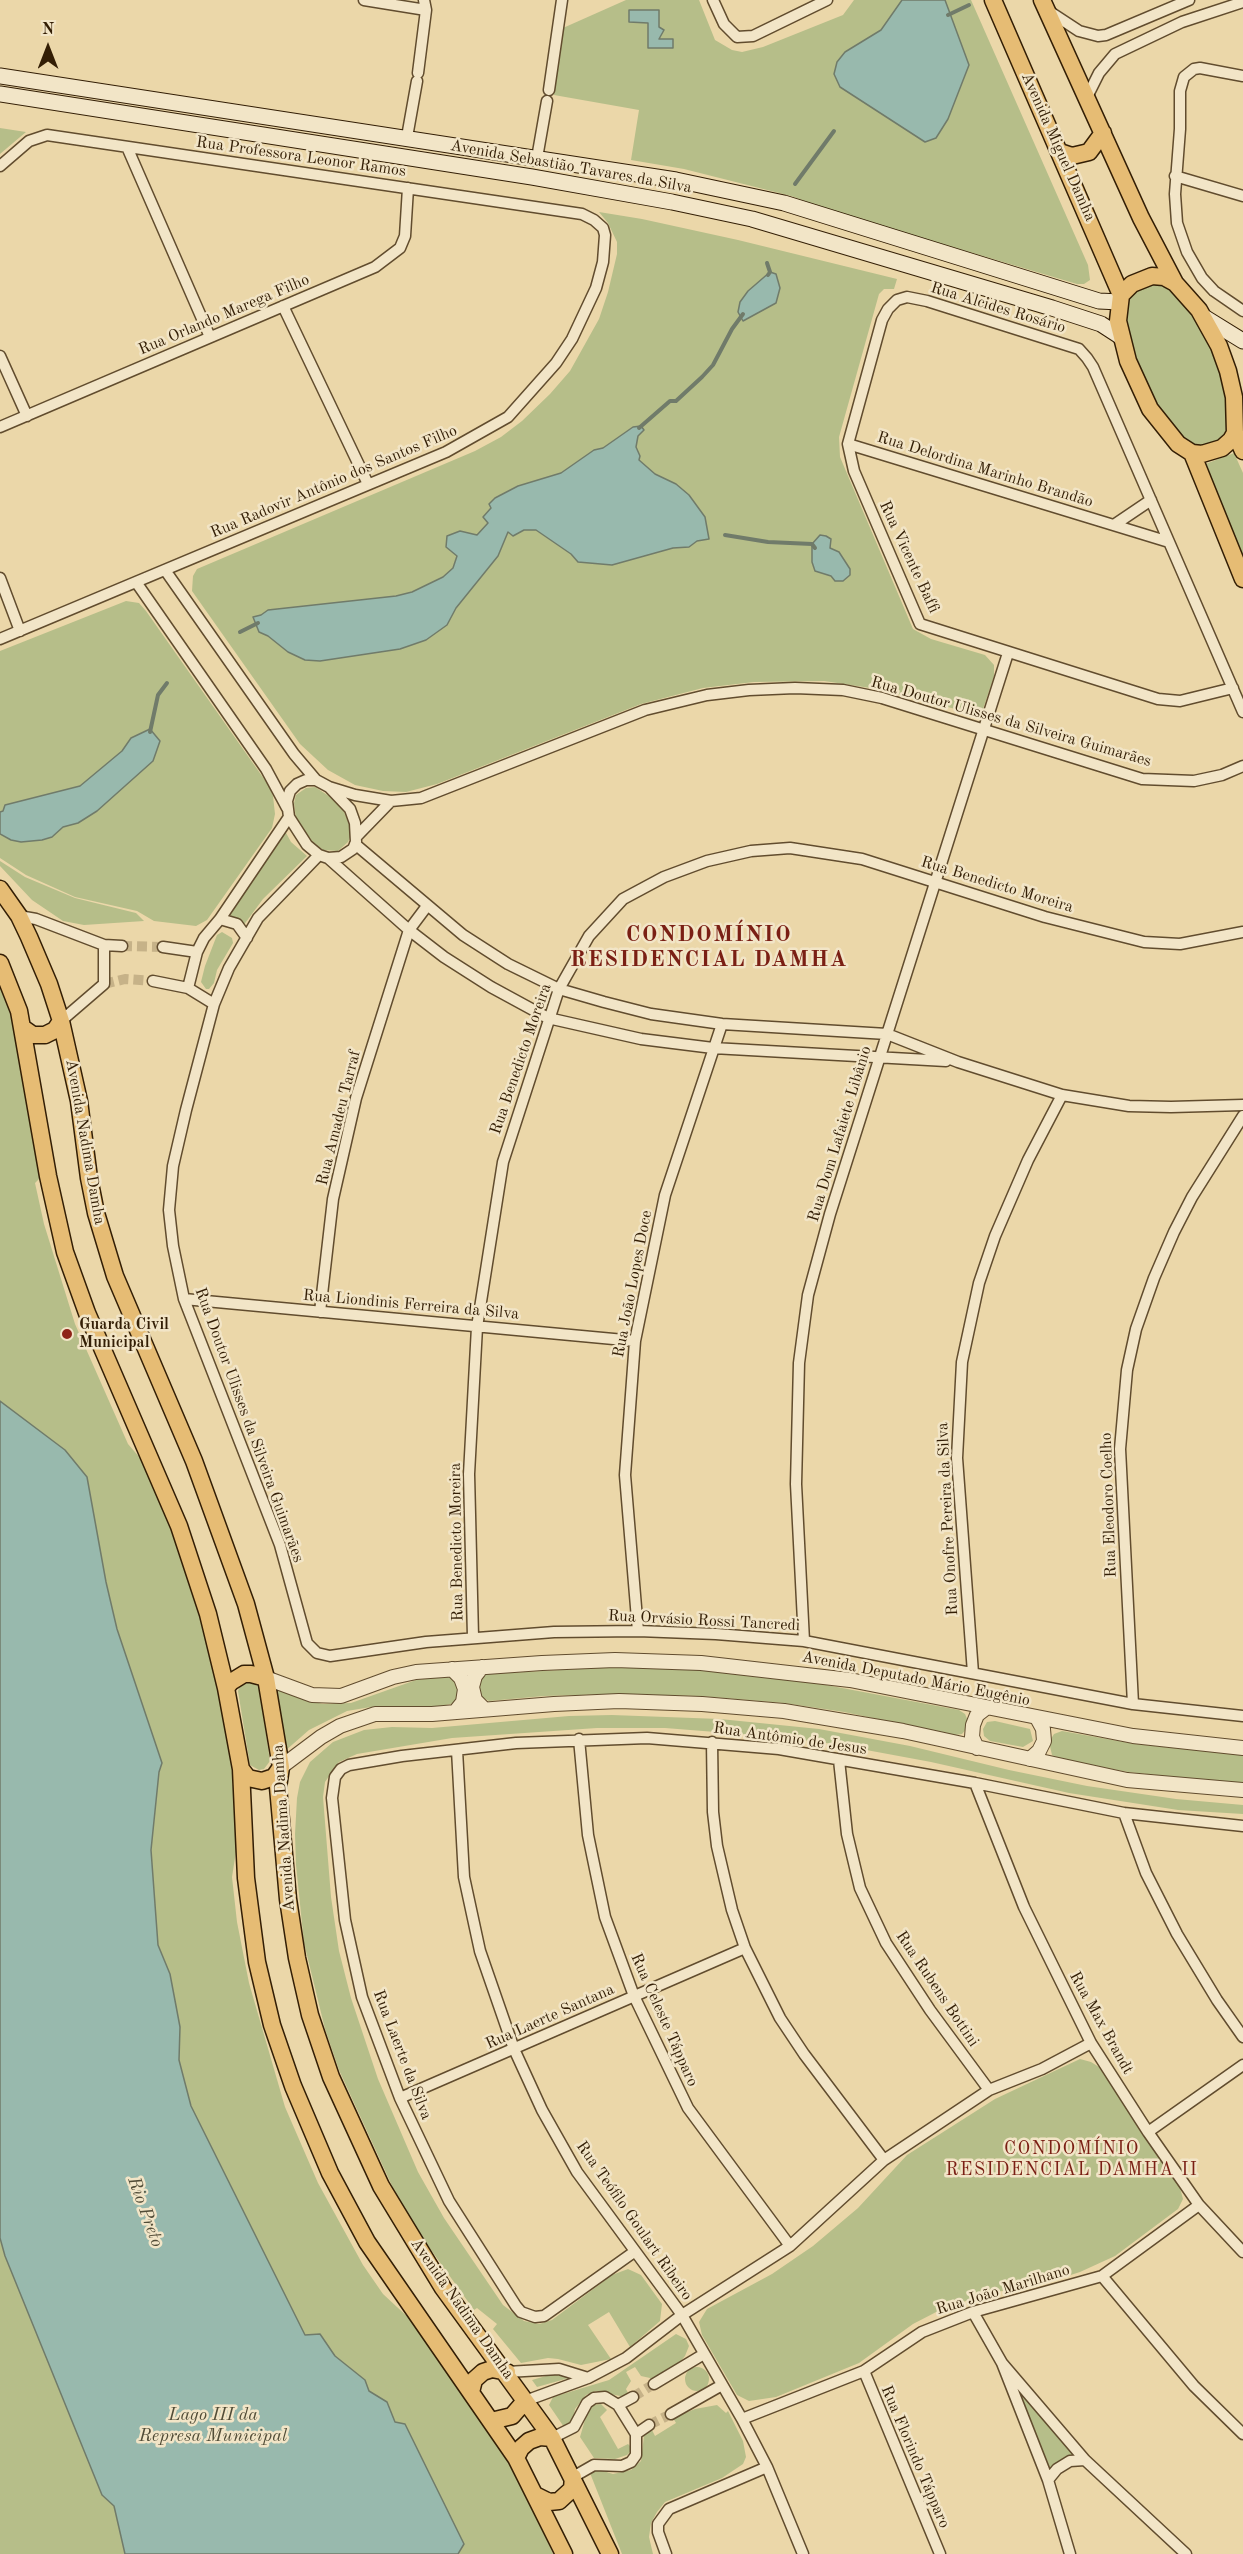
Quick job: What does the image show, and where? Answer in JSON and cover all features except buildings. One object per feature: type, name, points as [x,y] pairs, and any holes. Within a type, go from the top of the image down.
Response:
[{"type":"main road","name":"Avenida Miguel Damha","points":[[993,0],[1121,298]]},
{"type":"main road","points":[[1044,5],[1140,218],[1175,283],[1203,317],[1219,346],[1234,397],[1243,451]]},
{"type":"main road","name":"Avenida Sebastião Tavares da Silva","points":[[0,76],[682,181],[784,203],[1099,301],[1121,298]]},
{"type":"main road","name":"Avenida Sebastião Tavares da Silva","points":[[0,94],[532,177],[678,203],[752,219],[1052,308],[1101,324],[1121,337]]},
{"type":"main road","points":[[271,137],[275,132],[274,118]]},
{"type":"main road","points":[[1060,152],[1072,156],[1089,152],[1103,133]]},
{"type":"main road","points":[[678,203],[684,188],[682,181]]},
{"type":"main road","points":[[1175,283],[1164,277],[1152,276],[1132,284],[1121,298],[1118,321],[1121,337],[1135,378],[1150,410],[1172,439],[1191,453],[1243,579]]},
{"type":"main road","points":[[1203,317],[1243,341]]},
{"type":"main road","points":[[1191,453],[1202,454],[1222,448],[1231,440],[1238,428]]},
{"type":"main road","name":"Avenida Nadima Damha","points":[[0,889],[19,916],[49,984],[61,1021],[79,1101],[92,1190],[115,1276],[217,1519],[246,1604],[266,1678],[281,1767],[278,1787],[292,1932],[310,2015],[331,2077],[369,2162],[402,2222],[443,2288],[507,2372],[552,2438],[610,2554]]},
{"type":"main road","points":[[0,912],[10,912],[19,916]]},
{"type":"main road","points":[[0,963],[14,995],[23,1028],[50,1187],[65,1252],[87,1313],[179,1526],[208,1614],[226,1688],[241,1769],[246,1878],[253,1938],[272,2025],[293,2086],[330,2174],[368,2242],[516,2458],[564,2554]]},
{"type":"main road","points":[[23,1028],[33,1035],[45,1035],[55,1030],[61,1021]]},
{"type":"main road","points":[[226,1688],[237,1677],[244,1674],[266,1678]]},
{"type":"main road","points":[[241,1769],[248,1778],[262,1780],[274,1777],[281,1767]]},
{"type":"main road","points":[[471,2392],[474,2380],[483,2372],[492,2369],[507,2372]]},
{"type":"main road","points":[[491,2421],[512,2416],[525,2401]]},
{"type":"main road","points":[[516,2458],[521,2448],[529,2440],[540,2437],[552,2438]]},
{"type":"main road","points":[[537,2496],[549,2502],[560,2500],[569,2494],[573,2477]]},
{"type":"street","points":[[364,0],[425,5],[417,77],[407,137]]},
{"type":"street","points":[[537,158],[562,0]]},
{"type":"street","points":[[713,0],[724,24],[737,37],[753,36],[826,0]]},
{"type":"street","points":[[1044,5],[1079,31],[1098,36],[1107,35],[1189,0]]},
{"type":"street","points":[[1087,98],[1099,74],[1115,54],[1182,22],[1243,2]]},
{"type":"street","points":[[1175,6],[1182,22]]},
{"type":"street","points":[[1107,35],[1115,54]]},
{"type":"street","points":[[1243,75],[1200,68],[1188,72],[1181,82],[1180,129],[1175,177],[1177,223],[1187,252],[1202,278],[1214,291],[1243,311]]},
{"type":"street","name":"Rua Professora Leonor Ramos","points":[[0,166],[29,141],[47,135],[582,214],[603,228]]},
{"type":"street","points":[[127,147],[210,337]]},
{"type":"street","points":[[1175,177],[1243,196]]},
{"type":"street","name":"Rua Orlando Marega Filho","points":[[0,427],[375,267],[400,248],[405,236],[408,188]]},
{"type":"street","name":"Rua Radovir Antônio dos Santos Filho","points":[[0,639],[446,452],[479,436],[508,417],[535,388],[572,339],[596,288],[605,244],[603,228]]},
{"type":"street","name":"Rua Alcides Rosário","points":[[897,300],[908,297],[927,301],[1079,349],[1087,358],[1151,500]]},
{"type":"street","name":"Rua Vicente Baffi","points":[[897,300],[882,320],[848,444],[854,471],[920,624],[1158,699],[1180,700],[1233,688]]},
{"type":"street","points":[[283,306],[368,484]]},
{"type":"street","points":[[0,356],[27,416]]},
{"type":"street","name":"Rua Delordina Marinho Brandão","points":[[848,444],[1169,542]]},
{"type":"street","points":[[1114,525],[1151,500],[1243,712]]},
{"type":"street","points":[[165,570],[294,754],[315,780],[329,787],[350,809],[356,840],[427,906],[463,935],[508,964],[559,989],[651,1014],[722,1024],[887,1034],[958,1062],[1062,1095],[1129,1106],[1243,1105]]},
{"type":"street","points":[[0,578],[20,631]]},
{"type":"street","points":[[136,582],[266,769],[302,839],[409,930],[444,957],[491,987],[548,1018],[641,1039],[712,1048],[880,1055],[958,1062]]},
{"type":"street","name":"Rua Dom Lafaiete Libânio","points":[[804,1641],[796,1484],[799,1363],[811,1283],[830,1214],[1008,653]]},
{"type":"street","name":"Rua Doutor Ulisses da Silveira Guimarães","points":[[329,787],[355,795],[391,801],[421,798],[455,787],[645,710],[707,695],[795,688],[843,690],[882,698],[1142,779],[1194,781],[1222,775],[1243,766]]},
{"type":"street","points":[[188,988],[197,952],[204,938],[220,919],[289,813],[287,801],[290,791],[297,784],[306,780],[315,780]]},
{"type":"street","points":[[323,856],[341,857],[353,849],[356,840],[391,801]]},
{"type":"street","name":"Rua Benedicto Moreira","points":[[473,1637],[470,1474],[477,1326],[503,1162],[559,989],[589,936],[623,899],[664,877],[707,861],[751,851],[790,848],[862,859],[1045,917],[1144,942],[1180,944],[1243,932]]},
{"type":"street","name":"Rua Doutor Ulisses da Silveira Guimarães","points":[[323,856],[258,918],[229,968],[214,1004],[172,1166],[169,1210],[173,1246],[184,1299],[280,1545],[307,1643],[317,1653],[339,1655]]},
{"type":"street","name":"Rua Amadeu Tarraf","points":[[320,1312],[333,1199],[356,1098],[409,930],[427,906]]},
{"type":"street","points":[[19,916],[36,919],[104,945],[122,946]]},
{"type":"street","points":[[220,919],[237,924],[247,938]]},
{"type":"street","points":[[61,1021],[104,984],[104,945]]},
{"type":"street","points":[[163,948],[197,952]]},
{"type":"street","points":[[153,981],[188,988],[214,1004]]},
{"type":"street","name":"Rua João Lopes Doce","points":[[638,1631],[625,1475],[635,1341],[665,1195],[712,1048],[722,1024]]},
{"type":"street","name":"Rua Onofre Pereira da Silva","points":[[973,1673],[957,1458],[962,1362],[979,1282],[995,1236],[1028,1160],[1062,1095]]},
{"type":"street","name":"Rua Eleodoro Coelho","points":[[1133,1704],[1120,1449],[1127,1370],[1136,1329],[1154,1278],[1174,1232],[1192,1197],[1243,1116]]},
{"type":"street","name":"Rua Liondinis Ferreira da Silva","points":[[184,1299],[635,1341]]},
{"type":"street","name":"Rua Orvásio Rossi Tancredi","points":[[339,1655],[473,1637],[554,1632],[638,1631],[804,1641],[1133,1704],[1243,1716]]},
{"type":"street","name":"Avenida Deputado Mário Eugênio","points":[[266,1678],[312,1695],[341,1696],[393,1677],[416,1672],[615,1660],[701,1663],[850,1680],[1133,1736],[1243,1748]]},
{"type":"street","points":[[482,1667],[475,1676],[472,1687],[475,1700],[484,1709]]},
{"type":"street","points":[[452,1669],[461,1678],[465,1689],[463,1702],[455,1712]]},
{"type":"street","points":[[281,1767],[321,1737],[356,1718],[375,1714],[455,1712],[619,1701],[702,1704],[843,1720],[1127,1780],[1243,1790]]},
{"type":"street","points":[[977,1748],[972,1737],[973,1725],[977,1715],[986,1708]]},
{"type":"street","points":[[1030,1759],[1039,1751],[1044,1741],[1043,1729],[1037,1718]]},
{"type":"street","name":"Rua Antômio de Jesus","points":[[335,1777],[341,1769],[349,1765],[402,1756],[579,1739],[647,1738],[779,1749],[975,1783],[1124,1813],[1243,1826]]},
{"type":"street","name":"Rua Celeste Tápparo","points":[[579,1739],[588,1835],[605,1917],[634,1996],[688,2108],[790,2246]]},
{"type":"street","points":[[712,1742],[713,1812],[717,1846],[732,1910],[745,1948],[780,2018],[804,2054],[884,2160]]},
{"type":"street","name":"Rua Teófilo Goulart Ribeiro","points":[[457,1750],[464,1877],[480,1951],[514,2049],[542,2110],[577,2172],[682,2315],[742,2419],[767,2467],[803,2554]]},
{"type":"street","name":"Rua Rubens Bottini","points":[[839,1760],[847,1834],[860,1888],[886,1944],[930,2010],[989,2090]]},
{"type":"street","name":"Rua Laerte da Silva","points":[[335,1777],[332,1798],[345,1920],[362,1997],[400,2098],[449,2201],[516,2306],[528,2315],[544,2316],[634,2252]]},
{"type":"street","name":"Rua Max Brandt","points":[[975,1783],[1024,1907],[1091,2043],[1148,2132],[1199,2205],[1243,2252]]},
{"type":"street","points":[[1124,1813],[1146,1873],[1177,1934],[1217,2000],[1243,2037]]},
{"type":"street","name":"Rua Laerte Santana","points":[[400,2098],[745,1948]]},
{"type":"street","points":[[525,2401],[588,2379],[626,2358],[682,2315],[790,2246],[884,2160],[989,2090],[1042,2068],[1091,2043]]},
{"type":"street","points":[[1148,2132],[1243,2065]]},
{"type":"street","name":"Rua João Marilhano","points":[[742,2419],[864,2371],[922,2332],[973,2312],[1102,2276],[1199,2205]]},
{"type":"street","points":[[1102,2276],[1194,2386],[1243,2434]]},
{"type":"street","points":[[973,2312],[1002,2363],[1048,2480],[1070,2554]]},
{"type":"street","points":[[654,2384],[704,2354]]},
{"type":"street","points":[[1002,2363],[1085,2460],[1166,2538],[1186,2554]]},
{"type":"street","points":[[507,2372],[560,2369],[588,2379]]},
{"type":"street","name":"Rua Florindo Tápparo","points":[[864,2371],[940,2554]]},
{"type":"street","points":[[671,2414],[722,2385]]},
{"type":"street","points":[[552,2438],[574,2427],[582,2410],[594,2398],[605,2397],[618,2405],[636,2434],[636,2455],[631,2462],[622,2466],[594,2465],[573,2477]]},
{"type":"street","points":[[618,2405],[633,2397]]},
{"type":"street","points":[[636,2434],[649,2425]]},
{"type":"street","points":[[1048,2480],[1057,2469],[1070,2461],[1085,2460]]},
{"type":"street","points":[[666,2554],[658,2532],[658,2524],[669,2509],[767,2467]]},
{"type":"green space","points":[[626,0],[699,0],[715,40],[732,50],[742,52],[763,47],[843,15],[854,0],[971,0],[1088,265],[1090,280],[1084,284],[1077,284],[838,213],[791,196],[684,169],[631,160],[639,110],[554,95],[563,28]]},
{"type":"green space","points":[[0,128],[26,132],[0,154]]},
{"type":"green space","points":[[599,212],[738,240],[897,279],[894,289],[884,289],[879,294],[839,437],[840,457],[913,629],[931,639],[985,655],[994,665],[994,676],[983,709],[975,714],[877,689],[824,681],[754,682],[703,688],[641,704],[437,784],[406,792],[383,791],[355,785],[328,770],[300,744],[192,591],[193,576],[197,569],[475,451],[501,437],[522,421],[570,371],[599,319],[617,254],[617,242],[608,223]]},
{"type":"green space","points":[[1147,284],[1161,284],[1170,288],[1192,313],[1213,348],[1222,373],[1226,397],[1227,429],[1218,442],[1208,446],[1194,446],[1184,440],[1157,406],[1134,358],[1127,321],[1128,304],[1130,297]]},
{"type":"green space","points":[[1234,453],[1243,473],[1243,557],[1203,465]]},
{"type":"green space","points":[[126,601],[139,603],[146,611],[269,786],[273,796],[275,814],[272,828],[207,920],[196,926],[154,921],[137,911],[75,897],[26,875],[0,858],[0,651]]},
{"type":"green space","points":[[315,787],[335,800],[349,824],[351,835],[348,842],[338,851],[323,850],[312,841],[296,819],[294,803],[296,795],[306,788]]},
{"type":"green space","points":[[285,831],[291,842],[307,856],[263,899],[243,926],[229,917]]},
{"type":"green space","points":[[0,861],[25,877],[75,898],[136,913],[144,921],[84,925],[63,921],[32,900],[0,866]]},
{"type":"green space","points":[[222,932],[232,938],[233,943],[217,970],[214,983],[206,989],[201,982],[205,966],[217,935]]},
{"type":"green space","points":[[0,979],[10,1002],[23,1060],[21,1071],[28,1115],[35,1129],[42,1176],[35,1183],[44,1224],[75,1324],[128,1444],[147,1466],[179,1542],[202,1616],[220,1690],[231,1759],[237,1845],[232,1877],[237,1922],[249,1983],[285,2107],[318,2183],[363,2265],[383,2294],[411,2320],[481,2417],[525,2487],[553,2554],[458,2554],[463,2544],[405,2425],[395,2422],[387,2402],[369,2391],[365,2380],[335,2356],[320,2334],[305,2335],[191,2106],[179,2060],[180,2027],[170,1974],[158,1945],[151,1850],[159,1772],[162,1763],[117,1629],[106,1582],[0,1401]]},
{"type":"green space","points":[[615,1667],[701,1670],[789,1678],[959,1710],[965,1714],[968,1721],[967,1728],[962,1734],[955,1735],[844,1712],[784,1703],[700,1696],[615,1694],[544,1696],[489,1701],[481,1697],[477,1691],[481,1677],[488,1674]]},
{"type":"green space","points":[[444,1676],[454,1679],[461,1688],[455,1703],[437,1707],[377,1706],[347,1711],[309,1730],[285,1751],[275,1688],[323,1704],[351,1703],[416,1680]]},
{"type":"green space","points":[[250,1682],[259,1687],[270,1761],[264,1769],[259,1770],[250,1765],[238,1691],[240,1686]]},
{"type":"green space","points":[[612,1715],[720,1719],[819,1729],[910,1746],[1087,1786],[1176,1799],[1243,1805],[1243,1814],[1178,1810],[1069,1793],[931,1762],[834,1744],[665,1728],[597,1728],[452,1738],[357,1754],[339,1762],[325,1782],[323,1797],[331,1897],[339,1951],[351,1998],[378,2079],[418,2172],[444,2218],[503,2305],[524,2321],[539,2324],[552,2320],[612,2275],[628,2269],[641,2275],[662,2304],[660,2321],[630,2347],[609,2312],[588,2325],[611,2359],[581,2365],[548,2358],[521,2363],[493,2329],[497,2324],[477,2308],[474,2310],[421,2236],[393,2188],[339,2070],[325,2029],[304,1943],[296,1865],[297,1798],[300,1782],[310,1762],[333,1742],[364,1730],[392,1727],[432,1728],[569,1716]]},
{"type":"green space","points":[[995,1721],[1030,1729],[1033,1741],[1023,1747],[990,1741],[984,1736],[983,1729],[987,1722]]},
{"type":"green space","points":[[1062,1731],[1135,1744],[1243,1755],[1243,1784],[1128,1772],[1060,1759],[1052,1755],[1049,1742],[1054,1734]]},
{"type":"green space","points":[[1080,2059],[1099,2067],[1179,2184],[1183,2199],[1178,2209],[1115,2256],[1080,2272],[1055,2280],[983,2295],[942,2309],[913,2324],[859,2363],[776,2397],[749,2401],[737,2395],[702,2335],[699,2322],[707,2309],[772,2274],[813,2246],[858,2208],[907,2155],[995,2099]]},
{"type":"green space","points":[[0,2238],[5,2256],[102,2495],[114,2506],[125,2554],[0,2554]]},
{"type":"green space","points":[[676,2334],[686,2339],[689,2346],[680,2362],[652,2381],[650,2378],[641,2376],[635,2367],[626,2372],[631,2381],[626,2389],[629,2395],[625,2397],[596,2391],[586,2395],[575,2409],[572,2426],[566,2430],[549,2405],[553,2397],[609,2380]]},
{"type":"green space","points":[[697,2367],[705,2371],[709,2379],[705,2387],[697,2391],[689,2387],[685,2379],[689,2371]]},
{"type":"green space","points":[[553,2374],[569,2378],[537,2387],[532,2380]]},
{"type":"green space","points":[[1017,2387],[1076,2456],[1067,2458],[1049,2470]]},
{"type":"green space","points":[[601,2404],[607,2410],[600,2417],[618,2449],[628,2444],[630,2446],[630,2452],[627,2455],[615,2459],[594,2458],[580,2437],[587,2413],[594,2405]]},
{"type":"green space","points":[[717,2405],[726,2413],[728,2411],[743,2441],[746,2457],[743,2464],[722,2478],[665,2502],[651,2523],[649,2537],[653,2554],[622,2554],[590,2473],[597,2469],[613,2474],[631,2470],[641,2461],[644,2436],[651,2428],[655,2436],[676,2423],[673,2418],[695,2409]]},
{"type":"water","points":[[902,0],[945,0],[969,65],[948,119],[936,138],[925,142],[840,87],[834,74],[837,62],[845,52],[881,30]]},
{"type":"water","points":[[629,10],[659,10],[659,27],[664,30],[659,39],[673,39],[673,48],[648,48],[648,23],[629,22]]},
{"type":"water","points":[[770,272],[776,274],[780,288],[776,303],[743,321],[738,312],[740,302],[748,291]]},
{"type":"water","points":[[641,426],[644,430],[638,436],[636,447],[640,456],[639,460],[655,474],[676,484],[689,495],[705,517],[709,539],[697,541],[689,547],[673,548],[612,565],[578,562],[571,554],[536,530],[524,530],[513,536],[508,532],[498,556],[456,608],[447,625],[426,640],[400,649],[320,661],[305,660],[288,652],[268,636],[259,632],[253,617],[268,610],[396,596],[412,592],[443,577],[453,568],[457,556],[446,547],[447,536],[460,531],[477,535],[488,523],[483,517],[491,508],[489,504],[495,498],[518,486],[561,473],[633,427]]},
{"type":"water","points":[[820,535],[831,539],[830,548],[839,552],[850,569],[850,575],[843,581],[835,581],[831,576],[815,571],[812,562],[812,544]]},
{"type":"water","points":[[150,729],[160,741],[153,761],[97,811],[78,823],[63,827],[52,837],[42,840],[21,842],[0,834],[0,812],[3,811],[5,805],[80,786],[122,751],[131,738]]},
{"type":"water","name":"Lago III da Represa Municipal","points":[[0,1401],[65,1450],[87,1477],[117,1629],[162,1763],[159,1772],[151,1850],[158,1945],[170,1974],[180,2027],[179,2060],[191,2106],[305,2335],[320,2334],[335,2356],[365,2380],[369,2391],[387,2402],[395,2422],[405,2424],[464,2544],[458,2554],[125,2554],[114,2506],[102,2495],[5,2256],[0,2238]]},
{"type":"waterway","points":[[948,15],[969,5]]},
{"type":"waterway","points":[[795,184],[834,131]]},
{"type":"waterway","points":[[767,263],[770,272],[768,275]]},
{"type":"waterway","points":[[639,428],[670,401],[676,401],[713,365],[732,329],[743,314]]},
{"type":"waterway","points":[[725,535],[768,542],[812,544],[815,548]]},
{"type":"waterway","points":[[240,632],[258,623]]},
{"type":"waterway","points":[[150,732],[158,695],[167,683]]},
{"type":"tunnel","points":[[122,946],[163,947]]},
{"type":"tunnel","points":[[104,984],[125,979],[153,981]]},
{"type":"tunnel","points":[[633,2397],[654,2384]]},
{"type":"tunnel","points":[[649,2425],[671,2414]]},
{"type":"place","name":"Guarda Civil Municipal","points":[[67,1334]]},
{"type":"district","name":"CONDOMÍNIO RESIDENCIAL DAMHA","points":[[709,948]]},
{"type":"district","name":"CONDOMÍNIO RESIDENCIAL DAMHA II","points":[[1072,2159]]},
{"type":"water label","name":"Rio Preto","points":[[145,2212]]}]
